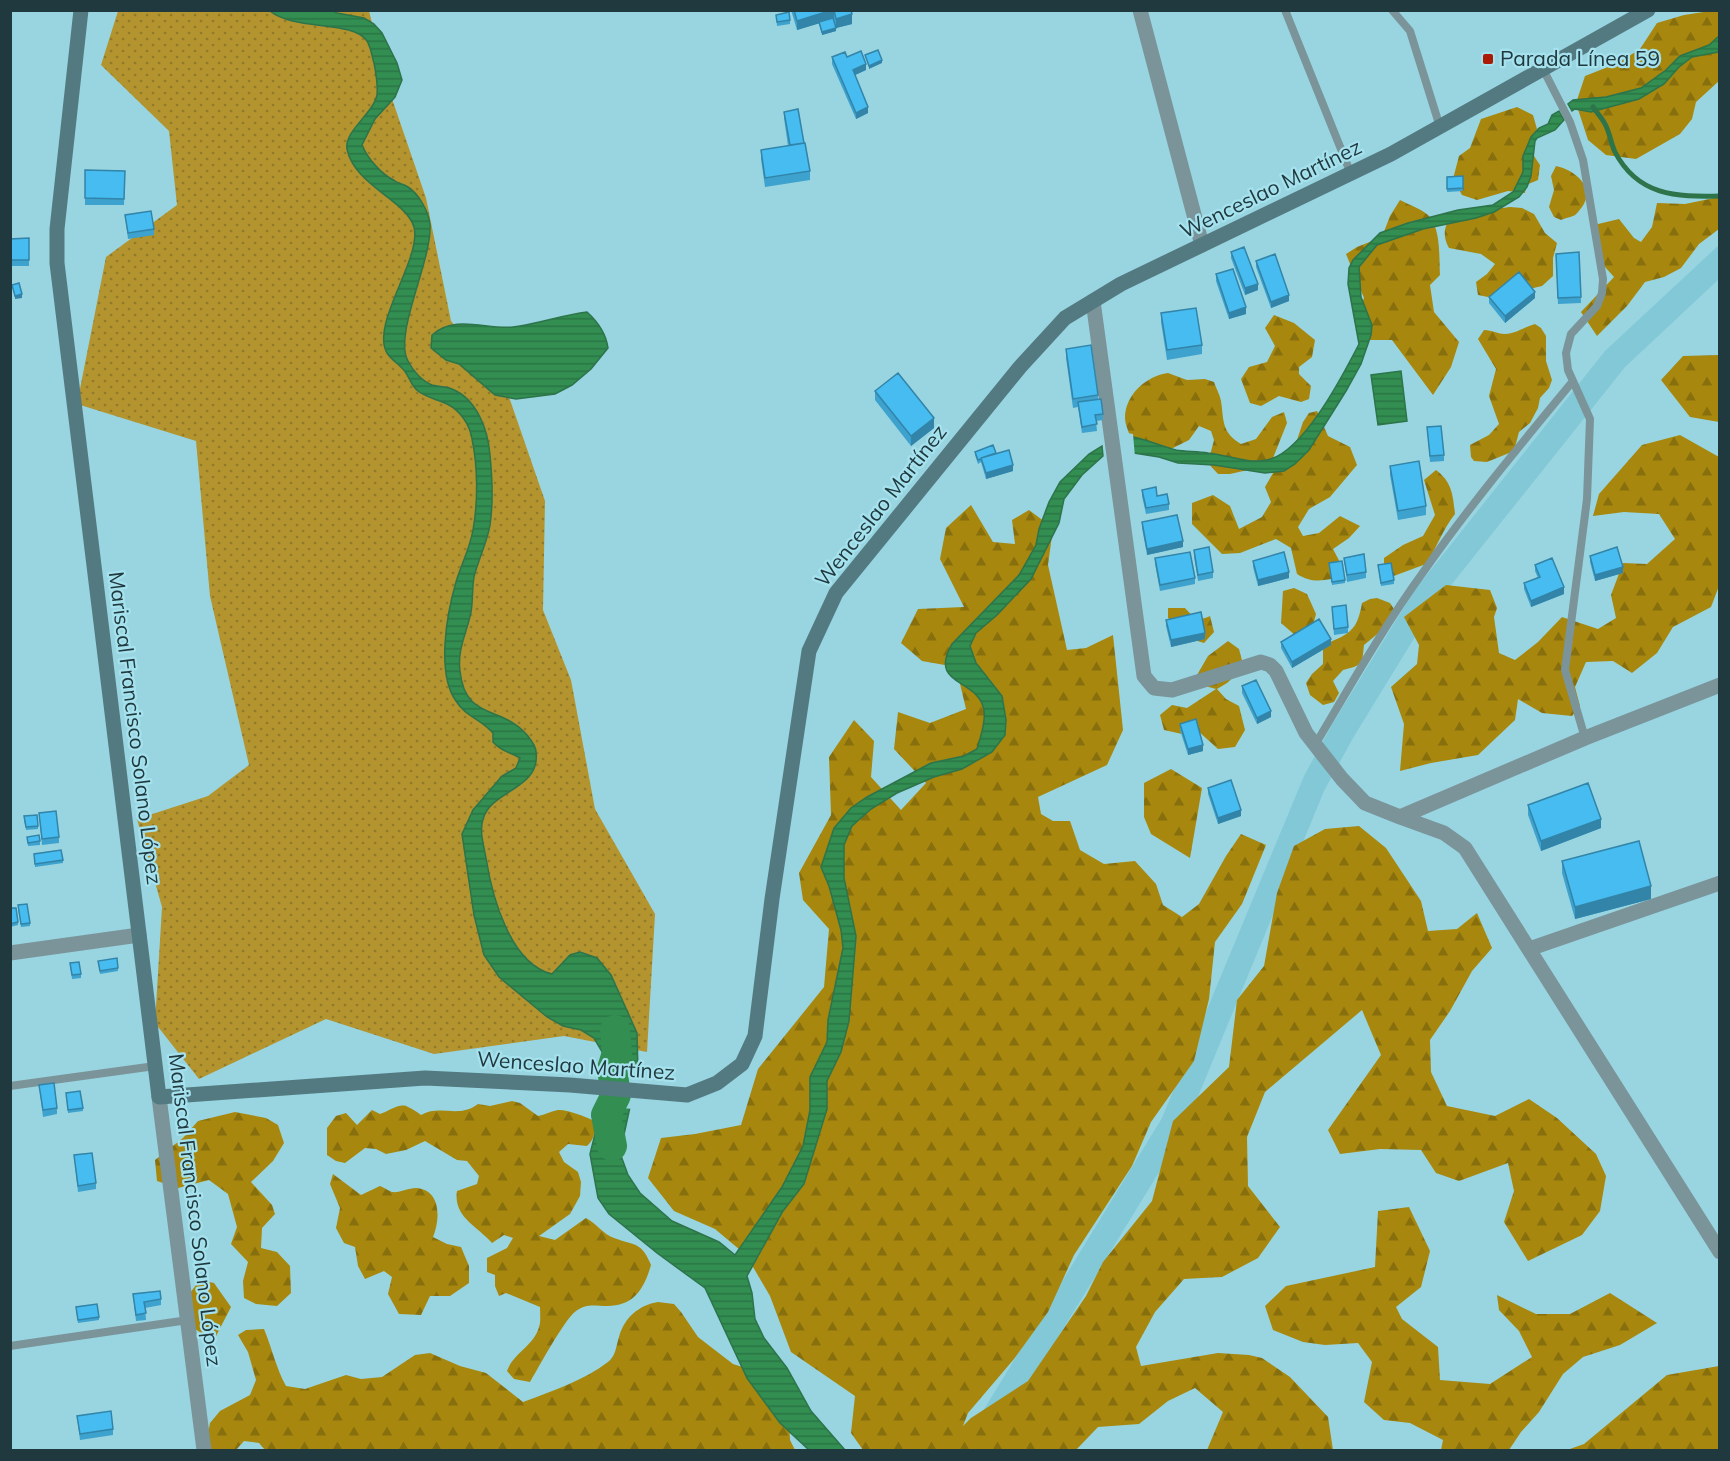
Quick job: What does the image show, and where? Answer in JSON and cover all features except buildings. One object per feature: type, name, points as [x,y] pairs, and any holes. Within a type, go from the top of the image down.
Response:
[{"type":"main road","name":"Mariscal Francisco Solano López","points":[[81,10],[57,229],[57,263],[159,1096]]},
{"type":"main road","name":"Wenceslao Martínez","points":[[159,1096],[425,1078],[570,1085],[687,1095],[717,1083],[742,1064],[755,1036],[772,899],[809,651],[836,593],[1020,367],[1065,318],[1120,285],[1351,174],[1440,127],[1648,10]]},
{"type":"street","points":[[1140,10],[1202,245]]},
{"type":"street","points":[[1093,301],[1144,676],[1154,688],[1172,690],[1261,662],[1270,665],[1276,671],[1306,733],[1342,779],[1365,803],[1444,833],[1465,848],[1719,1252]]},
{"type":"street","points":[[1400,817],[1585,738],[1719,685]]},
{"type":"street","points":[[1529,949],[1719,883]]},
{"type":"street","points":[[10,953],[139,935]]},
{"type":"street","name":"Mariscal Francisco Solano López","points":[[159,1096],[204,1450]]},
{"type":"lane","points":[[1285,10],[1351,174]]},
{"type":"lane","points":[[1392,10],[1410,31],[1440,127]]},
{"type":"lane","points":[[1543,69],[1570,122],[1583,160],[1603,279],[1602,293],[1597,306],[1571,334],[1566,353],[1568,370],[1590,419],[1587,500],[1565,670],[1585,738]]},
{"type":"lane","points":[[1315,745],[1422,572],[1573,381]]},
{"type":"lane","points":[[10,1086],[155,1066]]},
{"type":"lane","points":[[10,1346],[188,1320]]},
{"type":"shaded area","points":[[118,11],[369,11],[389,90],[426,198],[451,321],[507,391],[545,501],[543,610],[571,680],[595,809],[655,914],[647,1052],[564,1036],[434,1054],[326,1019],[199,1079],[155,1023],[162,907],[137,819],[208,796],[249,765],[210,596],[196,441],[77,404],[106,257],[177,205],[169,131],[101,65]]},
{"type":"shaded area","points":[[270,11],[333,11],[364,18],[382,33],[397,63],[402,80],[395,97],[375,119],[362,145],[371,161],[380,170],[416,194],[428,215],[429,240],[405,334],[405,349],[410,365],[421,378],[432,385],[450,388],[468,400],[480,416],[484,426],[490,455],[492,508],[487,538],[474,577],[471,612],[460,656],[463,687],[469,698],[477,705],[517,726],[527,735],[536,750],[535,764],[531,774],[524,782],[495,801],[483,819],[482,839],[493,891],[498,909],[514,943],[537,968],[552,974],[570,955],[580,952],[597,958],[611,975],[637,1033],[638,1072],[607,1069],[604,1055],[594,1038],[581,1030],[563,1026],[547,1017],[499,977],[484,955],[474,915],[462,834],[473,810],[502,776],[516,768],[520,758],[497,746],[493,742],[493,733],[460,706],[450,689],[446,675],[445,643],[449,610],[472,537],[475,519],[477,484],[471,434],[464,418],[456,410],[416,389],[404,370],[387,353],[384,341],[385,326],[411,256],[414,227],[402,209],[359,173],[347,149],[350,136],[370,109],[377,95],[375,71],[368,43],[360,35],[349,30],[293,21]]},
{"type":"shaded area","points":[[1719,36],[1719,52],[1692,57],[1679,67],[1664,84],[1639,99],[1591,112],[1575,109],[1572,111],[1568,104],[1573,100],[1606,97],[1641,88],[1666,70],[1680,56],[1709,45]]},
{"type":"shaded area","points":[[1559,111],[1564,120],[1555,130],[1535,141],[1531,176],[1527,187],[1519,197],[1494,212],[1423,229],[1377,245],[1359,267],[1361,297],[1372,325],[1371,335],[1361,364],[1346,391],[1309,450],[1295,464],[1284,471],[1265,473],[1214,465],[1178,463],[1128,452],[1127,436],[1176,450],[1204,452],[1244,460],[1267,460],[1281,454],[1308,428],[1343,374],[1359,344],[1348,284],[1349,268],[1353,260],[1380,233],[1458,210],[1493,205],[1513,192],[1523,172],[1523,156],[1531,137],[1539,128],[1548,124],[1552,115]]},
{"type":"shaded area","points":[[1719,245],[1719,279],[1625,367],[1432,609],[1353,738],[1324,791],[1183,1133],[992,1445],[972,1429],[1162,1118],[1304,776],[1333,723],[1414,591],[1605,351]]},
{"type":"shaded area","points":[[587,312],[601,328],[608,348],[591,369],[572,385],[555,394],[516,399],[495,395],[459,364],[446,360],[431,348],[432,335],[451,325],[513,327]]},
{"type":"shaded area","points":[[1401,371],[1407,421],[1378,425],[1371,375]]},
{"type":"shaded area","points":[[1102,446],[1103,456],[1082,475],[1064,499],[1059,523],[1031,579],[997,615],[976,633],[970,646],[976,663],[1002,696],[1006,720],[1005,735],[992,752],[962,769],[934,777],[897,793],[871,809],[852,826],[844,845],[844,878],[856,936],[849,1021],[841,1052],[827,1081],[827,1109],[804,1184],[783,1211],[747,1276],[752,1293],[755,1319],[764,1338],[787,1368],[811,1411],[845,1450],[809,1450],[780,1423],[747,1378],[705,1288],[609,1214],[598,1198],[590,1154],[602,1106],[630,1107],[620,1153],[628,1175],[640,1193],[672,1221],[719,1242],[735,1255],[782,1187],[803,1146],[810,1110],[810,1077],[827,1042],[828,1020],[843,948],[841,930],[829,886],[821,867],[834,828],[851,808],[867,797],[931,763],[964,756],[977,749],[984,711],[980,700],[974,693],[950,675],[946,668],[946,658],[952,644],[1019,575],[1036,545],[1049,502],[1060,482],[1089,454]]},
{"type":"green space","points":[[1719,11],[1719,81],[1696,102],[1692,119],[1680,134],[1636,159],[1606,155],[1588,140],[1576,103],[1585,76],[1618,63],[1640,49],[1657,23],[1684,15]]},
{"type":"green space","points":[[1517,107],[1533,115],[1537,129],[1531,148],[1540,165],[1538,180],[1526,185],[1525,193],[1508,191],[1477,200],[1462,195],[1453,179],[1459,156],[1470,148],[1481,119]]},
{"type":"green space","points":[[1556,166],[1576,175],[1585,186],[1587,193],[1586,200],[1577,214],[1561,220],[1554,217],[1549,207],[1554,190],[1551,176]]},
{"type":"green space","points":[[1719,197],[1719,229],[1699,244],[1681,268],[1664,277],[1645,282],[1627,306],[1597,336],[1581,312],[1614,277],[1596,257],[1594,225],[1619,219],[1634,238],[1641,242],[1652,227],[1657,203],[1685,204]]},
{"type":"green space","points":[[1400,200],[1424,212],[1434,223],[1439,245],[1440,275],[1430,285],[1434,312],[1459,342],[1451,367],[1433,395],[1392,340],[1362,340],[1355,320],[1364,298],[1346,254],[1382,237],[1390,216]]},
{"type":"green space","points":[[1510,207],[1522,208],[1534,214],[1545,233],[1557,243],[1553,258],[1553,276],[1542,286],[1521,291],[1508,289],[1488,297],[1478,295],[1476,282],[1495,264],[1481,254],[1449,248],[1445,239],[1446,225],[1457,214]]},
{"type":"green space","points":[[1274,315],[1294,323],[1315,340],[1312,357],[1299,367],[1299,374],[1311,386],[1309,399],[1301,402],[1279,396],[1261,406],[1250,403],[1241,379],[1249,367],[1267,362],[1275,346],[1265,328]]},
{"type":"green space","points":[[1535,324],[1546,336],[1546,361],[1552,380],[1549,388],[1540,398],[1538,408],[1530,423],[1519,432],[1514,451],[1487,462],[1474,461],[1471,457],[1470,445],[1489,435],[1499,424],[1489,396],[1496,369],[1478,339],[1484,330],[1509,334]]},
{"type":"green space","points":[[1719,355],[1719,422],[1690,417],[1661,380],[1683,356]]},
{"type":"green space","points":[[1168,373],[1187,380],[1205,379],[1214,382],[1227,430],[1241,444],[1256,439],[1272,417],[1284,412],[1287,423],[1273,458],[1261,467],[1230,474],[1218,474],[1208,463],[1214,440],[1211,431],[1199,426],[1189,440],[1167,451],[1130,436],[1125,418],[1133,394],[1145,382]]},
{"type":"green space","points":[[1317,411],[1328,436],[1350,447],[1357,465],[1330,497],[1309,509],[1298,527],[1303,536],[1319,533],[1340,516],[1360,526],[1349,538],[1333,549],[1343,568],[1336,578],[1316,580],[1302,577],[1297,574],[1291,548],[1276,539],[1240,553],[1222,554],[1192,524],[1192,503],[1213,495],[1230,506],[1239,529],[1262,517],[1271,502],[1265,487],[1277,466],[1297,440],[1303,422],[1309,413]]},
{"type":"green space","points":[[1680,435],[1719,457],[1719,586],[1711,607],[1673,627],[1657,653],[1632,673],[1613,661],[1586,662],[1575,687],[1580,706],[1572,716],[1542,713],[1518,699],[1515,720],[1478,755],[1400,771],[1404,724],[1391,687],[1417,664],[1419,645],[1404,617],[1446,585],[1490,590],[1497,608],[1494,617],[1499,653],[1515,660],[1538,642],[1562,617],[1598,629],[1616,618],[1611,595],[1623,563],[1647,564],[1675,539],[1659,514],[1624,512],[1593,516],[1599,494],[1642,445]]},
{"type":"green space","points":[[1436,470],[1449,484],[1455,514],[1426,564],[1391,577],[1384,571],[1384,558],[1403,545],[1423,536],[1435,515],[1424,480]]},
{"type":"green space","points":[[971,505],[993,542],[1015,544],[1012,520],[1029,510],[1053,528],[1048,565],[1067,650],[1086,648],[1113,635],[1123,730],[1107,765],[1038,797],[1041,814],[1053,821],[1070,821],[1080,850],[1104,864],[1135,861],[1156,884],[1163,905],[1182,917],[1199,904],[1241,834],[1266,845],[1242,904],[1215,942],[1209,999],[1194,1061],[1151,1122],[1132,1166],[1074,1255],[1048,1312],[1014,1359],[968,1413],[963,1426],[971,1418],[1028,1381],[1086,1296],[1103,1262],[1152,1201],[1173,1121],[1229,1067],[1237,1000],[1264,966],[1277,893],[1294,846],[1325,829],[1359,826],[1386,848],[1421,901],[1428,931],[1457,929],[1477,913],[1492,948],[1472,971],[1450,1011],[1430,1040],[1431,1072],[1447,1106],[1495,1116],[1529,1099],[1557,1118],[1596,1154],[1606,1176],[1600,1211],[1582,1235],[1528,1261],[1504,1222],[1514,1191],[1508,1163],[1459,1181],[1436,1173],[1421,1150],[1380,1149],[1340,1154],[1328,1130],[1381,1055],[1362,1010],[1265,1092],[1247,1137],[1248,1186],[1280,1227],[1258,1258],[1222,1277],[1184,1279],[1155,1312],[1136,1347],[1141,1366],[1218,1353],[1262,1358],[1290,1377],[1328,1417],[1333,1450],[1207,1450],[1223,1412],[1195,1388],[1168,1401],[1139,1424],[1098,1427],[1076,1450],[863,1450],[851,1433],[855,1396],[791,1352],[770,1296],[746,1255],[715,1229],[674,1211],[648,1178],[661,1138],[741,1125],[758,1069],[824,987],[829,929],[803,900],[799,873],[831,815],[829,757],[854,720],[874,741],[871,777],[901,810],[926,783],[894,749],[898,712],[930,723],[966,709],[956,667],[922,661],[901,643],[918,609],[964,607],[940,559],[946,528]]},
{"type":"green space","points":[[1294,588],[1307,594],[1316,614],[1312,629],[1296,636],[1281,623],[1283,591]]},
{"type":"green space","points":[[1377,598],[1390,603],[1394,609],[1381,631],[1364,645],[1362,663],[1343,670],[1333,681],[1339,693],[1334,702],[1323,705],[1310,695],[1306,683],[1323,664],[1323,645],[1350,631],[1360,613],[1362,603]]},
{"type":"green space","points":[[1168,608],[1185,608],[1193,616],[1199,618],[1210,616],[1214,632],[1204,643],[1194,640],[1168,618]]},
{"type":"green space","points":[[1228,641],[1239,649],[1244,668],[1217,689],[1226,699],[1239,706],[1245,730],[1235,747],[1218,749],[1197,730],[1182,734],[1164,730],[1160,715],[1172,705],[1187,708],[1216,689],[1205,686],[1197,675],[1208,656]]},
{"type":"green space","points":[[1171,769],[1202,788],[1190,858],[1151,834],[1144,817],[1144,783]]},
{"type":"green space","points":[[512,1101],[520,1103],[538,1116],[558,1110],[575,1113],[592,1120],[594,1128],[592,1140],[587,1146],[568,1144],[559,1152],[564,1162],[578,1172],[581,1182],[580,1196],[570,1214],[539,1236],[555,1240],[586,1218],[610,1236],[640,1248],[651,1265],[641,1289],[631,1299],[616,1305],[587,1306],[576,1311],[559,1333],[530,1382],[514,1379],[507,1371],[510,1364],[536,1334],[540,1323],[540,1307],[506,1293],[499,1296],[495,1286],[495,1275],[487,1272],[487,1258],[507,1248],[513,1238],[504,1235],[492,1243],[462,1214],[457,1200],[457,1191],[477,1184],[479,1176],[467,1161],[457,1160],[425,1141],[406,1150],[386,1154],[376,1149],[365,1148],[345,1163],[336,1161],[327,1155],[327,1128],[336,1116],[346,1113],[357,1125],[372,1110],[380,1114],[398,1106],[405,1106],[421,1115],[436,1111],[463,1110],[478,1104],[490,1106]]},
{"type":"green space","points":[[235,1112],[266,1118],[278,1125],[284,1143],[273,1161],[251,1182],[272,1205],[275,1214],[262,1228],[261,1248],[277,1252],[290,1266],[291,1293],[277,1306],[256,1304],[244,1298],[243,1281],[248,1262],[231,1244],[237,1227],[228,1194],[209,1180],[178,1188],[157,1181],[155,1160],[183,1138],[198,1121]]},
{"type":"green space","points":[[333,1174],[361,1195],[380,1186],[392,1192],[416,1188],[431,1194],[435,1200],[438,1215],[433,1237],[447,1244],[461,1247],[469,1266],[469,1283],[450,1296],[430,1296],[421,1315],[399,1314],[388,1294],[392,1277],[384,1271],[365,1279],[358,1266],[355,1247],[344,1243],[336,1228],[340,1208],[330,1184]]},
{"type":"green space","points":[[1409,1207],[1430,1251],[1421,1287],[1396,1307],[1402,1319],[1438,1347],[1440,1380],[1490,1384],[1532,1357],[1519,1331],[1499,1310],[1497,1295],[1536,1314],[1570,1314],[1610,1293],[1657,1323],[1620,1345],[1583,1357],[1563,1374],[1539,1412],[1509,1450],[1441,1450],[1443,1440],[1410,1423],[1384,1420],[1364,1402],[1372,1362],[1358,1343],[1325,1345],[1303,1342],[1273,1330],[1265,1306],[1286,1286],[1375,1267],[1378,1211]]},
{"type":"green space","points":[[200,1280],[214,1283],[231,1307],[215,1338],[193,1327],[179,1307]]},
{"type":"green space","points":[[658,1302],[674,1304],[698,1337],[733,1364],[752,1370],[789,1421],[790,1440],[795,1450],[265,1450],[259,1443],[244,1441],[236,1450],[205,1450],[210,1423],[220,1411],[250,1395],[256,1380],[248,1352],[238,1335],[246,1330],[264,1329],[286,1386],[305,1389],[346,1375],[361,1379],[382,1377],[415,1355],[430,1353],[460,1366],[486,1373],[523,1402],[578,1380],[611,1360],[621,1330],[629,1318],[639,1309]]},
{"type":"green space","points":[[1719,1366],[1719,1450],[1567,1450],[1584,1444],[1667,1375]]},
{"type":"pier","points":[[1127,433],[1133,434],[1135,457],[1125,453],[1124,436]]},
{"type":"pier","points":[[603,1067],[641,1070],[641,1072],[638,1075],[606,1072]]},
{"type":"pier","points":[[601,1103],[631,1104],[633,1109],[598,1106]]},
{"type":"waterway","points":[[1593,107],[1605,123],[1615,152],[1624,167],[1635,178],[1647,186],[1674,194],[1720,196]]},
{"type":"waterway","points":[[612,1146],[606,1115],[616,1095],[612,1069],[617,1053],[615,1030]]},
{"type":"place","name":"Parada Línea 59","points":[[1488,59]]}]
